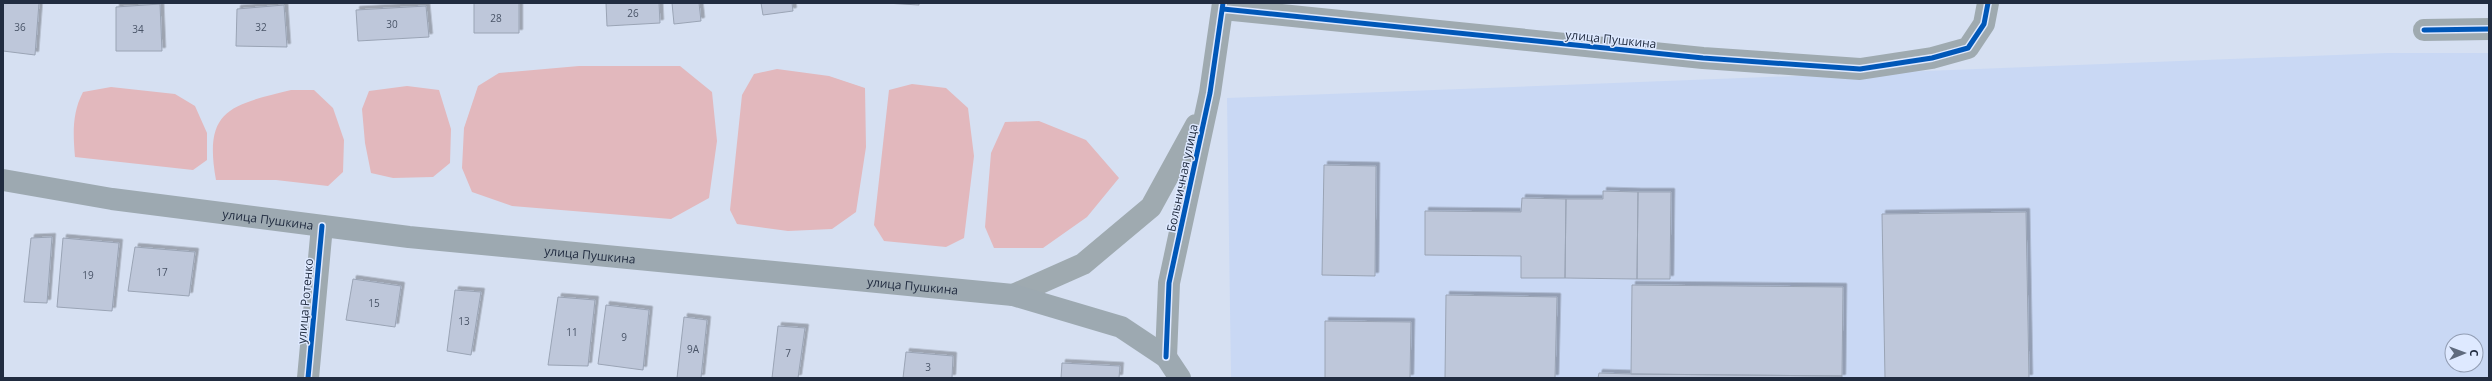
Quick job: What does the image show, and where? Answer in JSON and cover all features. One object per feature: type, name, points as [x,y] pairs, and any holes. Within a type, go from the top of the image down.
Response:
[{"type":"main road","name":"улица Пушкина","points":[[3,180],[112,199],[409,238],[1013,295],[1121,327],[1166,357]]},
{"type":"main road","points":[[1166,357],[1180,378]]},
{"type":"street","name":"улица Пушкина","points":[[1223,6],[1703,58],[1860,69],[1932,58],[1968,48],[1986,13]]},
{"type":"street","name":"Больничная улица","points":[[1166,357],[1169,283],[1210,93],[1223,6]]},
{"type":"street","points":[[2424,30],[2489,29]]},
{"type":"street","points":[[1013,295],[1083,264],[1151,207],[1202,114],[1210,93]]},
{"type":"street","name":"улица Ротенко","points":[[308,378],[322,226]]},
{"type":"shaded area","points":[[2387,53],[2489,53],[2489,378],[1231,378],[1227,98]]},
{"type":"shaded area","points":[[579,66],[680,66],[712,92],[717,141],[709,198],[671,219],[512,206],[472,192],[462,168],[464,128],[478,86],[499,73]]},
{"type":"shaded area","points":[[777,69],[829,76],[865,88],[866,147],[856,212],[832,229],[788,231],[737,224],[730,210],[742,95],[754,74]]},
{"type":"shaded area","points":[[912,84],[946,88],[968,108],[974,156],[964,238],[946,247],[884,241],[874,225],[889,90]]},
{"type":"shaded area","points":[[407,86],[439,90],[451,129],[450,163],[433,177],[393,178],[371,173],[365,143],[362,109],[369,91]]},
{"type":"shaded area","points":[[111,87],[175,94],[195,106],[207,133],[207,160],[193,170],[75,157],[74,124],[79,100],[83,92]]},
{"type":"shaded area","points":[[291,90],[314,90],[333,108],[344,140],[343,172],[328,186],[276,180],[216,180],[213,156],[214,138],[218,124],[226,114],[237,106],[252,100]]},
{"type":"shaded area","points":[[1039,121],[1086,140],[1119,178],[1087,217],[1043,248],[994,248],[985,227],[991,153],[1005,122]]},
{"type":"building","points":[[3,3],[39,3],[35,55],[3,51]]},
{"type":"building","points":[[474,3],[519,3],[519,33],[474,33]]},
{"type":"building","points":[[606,3],[659,3],[660,23],[607,26]]},
{"type":"building","points":[[672,3],[699,3],[701,21],[674,24]]},
{"type":"building","points":[[761,3],[792,3],[793,11],[763,15]]},
{"type":"building","points":[[885,3],[919,3],[919,5]]},
{"type":"building","points":[[160,4],[162,51],[116,51],[116,7]]},
{"type":"building","points":[[284,5],[287,47],[236,46],[237,9]]},
{"type":"building","points":[[426,6],[429,37],[358,41],[356,10]]},
{"type":"building","points":[[1324,165],[1376,166],[1375,276],[1322,275]]},
{"type":"building","points":[[1603,191],[1638,192],[1637,279],[1565,278],[1566,199],[1603,199]]},
{"type":"building","points":[[1638,192],[1671,192],[1670,279],[1637,279]]},
{"type":"building","points":[[1522,198],[1566,199],[1565,278],[1521,278],[1521,256],[1425,255],[1425,211],[1521,212]]},
{"type":"building","points":[[2026,212],[2029,378],[1885,378],[1882,214]]},
{"type":"building","points":[[52,237],[47,303],[24,302],[31,238]]},
{"type":"building","points":[[63,238],[119,243],[112,311],[57,307]]},
{"type":"building","points":[[135,247],[195,252],[189,296],[128,291]]},
{"type":"building","points":[[353,279],[401,286],[395,327],[346,320]]},
{"type":"building","points":[[1632,285],[1843,287],[1842,376],[1631,374]]},
{"type":"building","points":[[455,290],[481,292],[471,355],[447,351]]},
{"type":"building","points":[[1446,295],[1557,297],[1555,378],[1445,378]]},
{"type":"building","points":[[558,297],[595,300],[588,366],[548,365]]},
{"type":"building","points":[[606,305],[649,310],[643,370],[598,364]]},
{"type":"building","points":[[684,317],[707,320],[701,378],[677,378]]},
{"type":"building","points":[[1325,321],[1411,322],[1410,378],[1325,378]]},
{"type":"building","points":[[778,326],[805,328],[798,378],[772,378]]},
{"type":"building","points":[[906,352],[953,356],[952,378],[903,378]]},
{"type":"building","points":[[1062,363],[1120,366],[1119,378],[1061,378]]},
{"type":"building","points":[[1599,373],[1842,376],[1842,378],[1598,378]]},
{"type":"cycle path","points":[[1166,357],[1169,283],[1210,93],[1223,3]]},
{"type":"cycle path","points":[[1223,9],[1703,58],[1860,69],[1932,58],[1968,48],[1984,24],[1988,3]]},
{"type":"cycle path","points":[[2424,30],[2489,29]]},
{"type":"cycle path","points":[[308,378],[322,226]]}]
